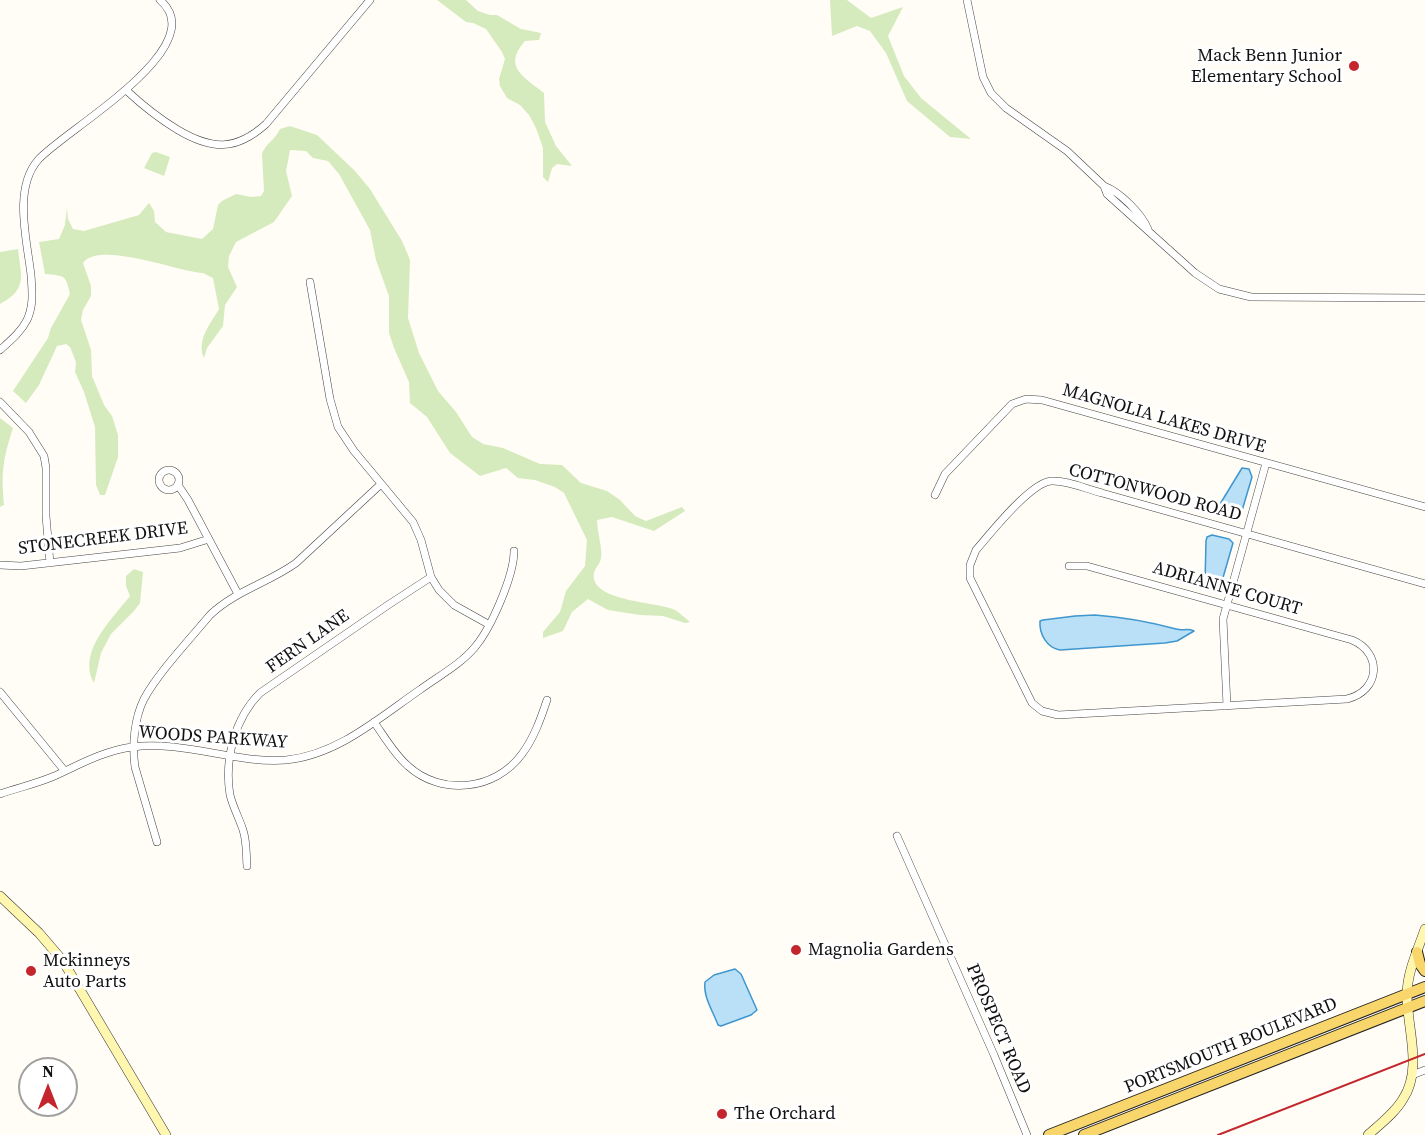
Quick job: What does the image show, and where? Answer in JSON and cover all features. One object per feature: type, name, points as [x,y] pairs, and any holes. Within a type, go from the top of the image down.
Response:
[{"type":"main road","points":[[0,896],[39,933],[67,965],[166,1135]]},
{"type":"main road","points":[[1368,1135],[1400,1104],[1409,1089],[1412,1075],[1412,1051],[1408,982],[1425,929]]},
{"type":"main road","points":[[1417,952],[1420,964],[1425,971]]},
{"type":"main road","name":"PORTSMOUTH BOULEVARD","points":[[1049,1135],[1425,987]]},
{"type":"main road","name":"PORTSMOUTH BOULEVARD","points":[[1084,1135],[1425,1001]]},
{"type":"street","points":[[0,350],[22,327],[31,309],[33,293],[23,195],[29,174],[45,153],[126,90],[149,68],[171,35],[173,28],[169,9],[160,0]]},
{"type":"street","points":[[126,90],[154,115],[199,141],[222,146],[245,140],[266,124],[370,0]]},
{"type":"street","points":[[967,0],[983,77],[991,93],[1006,108],[1067,151],[1104,186],[1112,189],[1145,221],[1148,229],[1202,279],[1229,293],[1264,297],[1425,297]]},
{"type":"street","points":[[310,282],[334,417],[342,434],[418,531],[431,577],[439,590],[454,605],[488,624]]},
{"type":"street","name":"MAGNOLIA LAKES DRIVE","points":[[935,495],[945,474],[992,424],[1012,404],[1026,399],[1042,400],[1425,507]]},
{"type":"street","points":[[0,402],[29,432],[44,456],[50,563]]},
{"type":"street","points":[[1227,706],[1222,630],[1266,463]]},
{"type":"street","name":"COTTONWOOD ROAD","points":[[1371,656],[1372,678],[1365,690],[1354,697],[1058,716],[1042,711],[1032,703],[970,578],[970,566],[976,550],[1022,500],[1037,486],[1050,481],[1058,481],[1425,584]]},
{"type":"street","points":[[157,842],[135,767],[134,747],[140,709],[150,690],[220,605],[296,563],[381,484]]},
{"type":"street","points":[[178,485],[238,594]]},
{"type":"street","name":"STONECREEK DRIVE","points":[[0,565],[21,566],[180,548],[209,539]]},
{"type":"street","name":"WOODS PARKWAY","points":[[0,794],[41,781],[104,753],[134,747],[165,746],[273,760],[303,757],[339,744],[465,657],[480,640],[488,624],[510,575],[514,551]]},
{"type":"street","name":"ADRIANNE COURT","points":[[1068,566],[1087,566],[1352,640],[1361,644],[1371,656]]},
{"type":"street","name":"FERN LANE","points":[[247,866],[244,832],[230,792],[231,755],[240,719],[260,693],[431,577]]},
{"type":"street","points":[[0,692],[64,770]]},
{"type":"street","points":[[374,722],[401,760],[416,773],[435,782],[466,786],[490,780],[517,761],[527,747],[548,700]]},
{"type":"street","name":"PROSPECT ROAD","points":[[897,836],[1027,1135]]},
{"type":"street","points":[[1412,1075],[1425,1070]]},
{"type":"street","points":[[1173,1086],[1179,1098]]},
{"type":"green space","points":[[437,0],[466,0],[478,11],[497,15],[521,29],[541,33],[539,40],[525,41],[515,58],[516,65],[523,76],[544,93],[545,122],[556,146],[572,166],[557,164],[552,168],[548,182],[543,177],[543,148],[536,128],[529,115],[520,105],[507,98],[500,86],[499,79],[505,59],[502,52],[486,29],[466,22]]},
{"type":"green space","points":[[830,0],[847,0],[871,18],[903,7],[888,36],[904,76],[921,98],[971,139],[950,137],[907,101],[886,53],[870,31],[857,26],[832,36]]},
{"type":"green space","points":[[290,126],[317,135],[355,171],[370,189],[402,241],[410,260],[408,318],[419,353],[438,391],[456,412],[472,437],[483,444],[503,448],[540,464],[562,465],[581,483],[607,491],[620,500],[635,516],[646,521],[682,507],[685,511],[654,531],[612,517],[597,520],[601,555],[594,579],[598,587],[618,597],[667,607],[675,610],[690,622],[685,623],[663,616],[608,610],[588,599],[572,612],[563,631],[543,638],[543,632],[560,612],[566,591],[585,566],[587,540],[564,493],[535,480],[518,478],[506,468],[480,476],[450,453],[427,417],[410,403],[409,382],[389,333],[389,296],[376,260],[370,230],[339,174],[328,161],[313,158],[306,151],[290,150],[286,171],[292,196],[274,222],[236,242],[229,256],[228,267],[237,287],[225,305],[223,326],[207,348],[204,358],[203,338],[219,309],[213,278],[203,273],[121,256],[91,257],[83,263],[91,286],[91,296],[83,310],[81,320],[91,350],[92,376],[104,405],[112,416],[118,435],[118,457],[105,495],[100,495],[96,485],[95,427],[75,372],[76,362],[70,347],[66,344],[57,346],[39,385],[26,403],[13,391],[48,338],[70,294],[63,277],[45,274],[39,242],[59,239],[65,225],[67,208],[68,219],[73,229],[84,231],[139,215],[149,203],[154,211],[155,222],[166,232],[202,239],[213,229],[218,205],[222,201],[236,194],[261,196],[264,191],[262,154],[280,129]]},
{"type":"green space","points":[[156,152],[170,157],[164,176],[144,168],[152,153]]},
{"type":"green space","points":[[18,249],[21,281],[15,293],[0,304],[0,252]]},
{"type":"green space","points":[[0,418],[13,428],[4,466],[4,505],[0,507]]},
{"type":"green space","points":[[134,569],[143,572],[140,603],[111,634],[101,653],[94,683],[90,671],[93,648],[106,625],[130,596],[126,586],[126,576]]},
{"type":"water","points":[[1242,468],[1249,469],[1252,477],[1241,514],[1236,518],[1220,515],[1217,509]]},
{"type":"water","points":[[1212,535],[1229,539],[1233,543],[1220,588],[1215,591],[1208,588],[1205,583],[1206,541],[1207,537]]},
{"type":"water","points":[[1095,615],[1126,618],[1178,630],[1194,631],[1177,641],[1165,643],[1060,650],[1055,649],[1045,640],[1041,631],[1040,621],[1043,620]]},
{"type":"water","points":[[735,969],[741,974],[757,1010],[751,1015],[721,1026],[718,1025],[707,999],[705,982],[714,975]]},
{"type":"railway","points":[[1218,1135],[1425,1054]]},
{"type":"place","name":"Mack Benn Junior Elementary School","points":[[1354,66]]},
{"type":"place","name":"Magnolia Gardens","points":[[796,950]]},
{"type":"place","name":"Mckinneys Auto Parts","points":[[31,971]]},
{"type":"place","name":"The Orchard","points":[[722,1114]]}]
